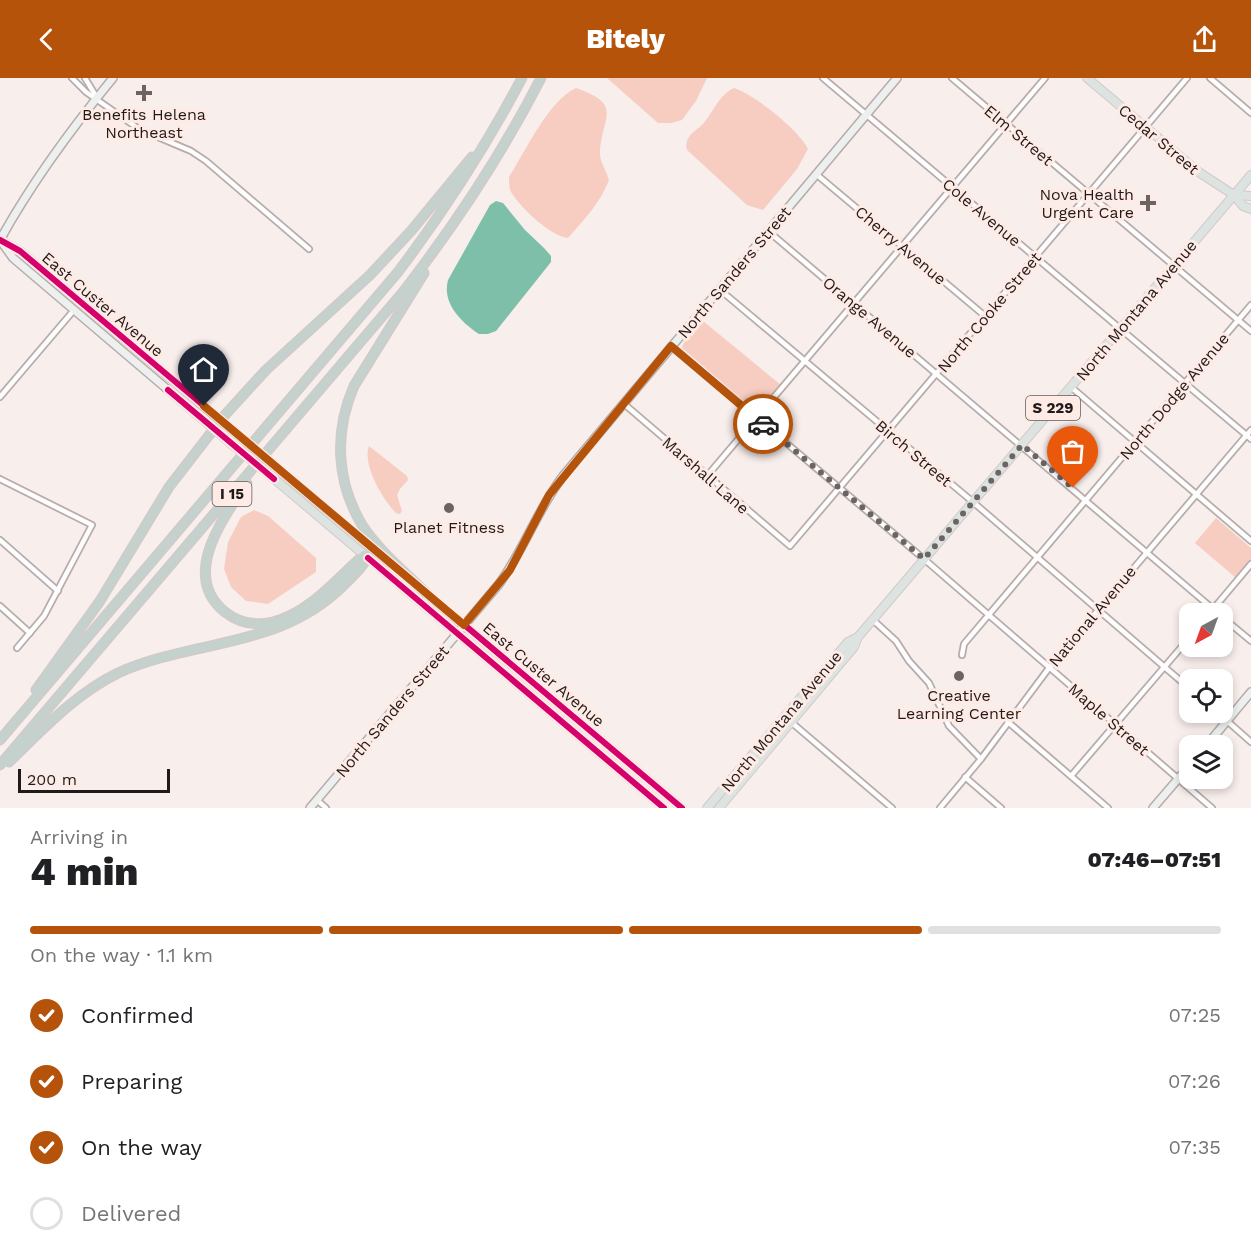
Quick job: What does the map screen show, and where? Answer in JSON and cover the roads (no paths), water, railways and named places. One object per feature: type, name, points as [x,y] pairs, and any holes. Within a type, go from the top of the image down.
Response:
[{"type":"highway","name":"I 15","points":[[0,740],[386,287],[431,227],[491,133],[522,78]]},
{"type":"highway","name":"I 15","points":[[0,765],[403,292],[458,218],[498,155],[541,78]]},
{"type":"highway","points":[[0,740],[100,601],[157,505],[220,420],[266,370],[351,293],[391,253],[491,133]]},
{"type":"highway","points":[[426,593],[363,526],[344,483],[340,460],[340,438],[346,404],[354,386],[458,218]]},
{"type":"highway","points":[[284,434],[228,512],[210,546],[205,576],[210,593],[217,605],[227,613],[248,623],[274,622],[322,595],[366,557]]},
{"type":"highway","points":[[0,771],[58,715],[97,686],[118,674],[154,660],[238,641],[277,629],[297,619],[339,590],[373,549]]},
{"type":"main road","name":"Cedar Street","points":[[1087,78],[1200,173],[1251,209]]},
{"type":"main road","name":"North Montana Avenue","points":[[719,808],[854,647],[858,637],[1251,175]]},
{"type":"main road","points":[[1234,195],[1251,196]]},
{"type":"main road","name":"East Custer Avenue","points":[[220,420],[682,808]]},
{"type":"main road","name":"East Custer Avenue","points":[[214,429],[664,808]]},
{"type":"main road","name":"North Montana Avenue","points":[[707,808],[848,642],[858,637]]},
{"type":"street","points":[[72,78],[86,92],[140,129],[191,151],[206,161],[309,249]]},
{"type":"street","points":[[85,78],[97,98]]},
{"type":"street","points":[[0,240],[54,153],[84,111],[113,78]]},
{"type":"street","name":"Cole Avenue","points":[[824,78],[1249,437]]},
{"type":"street","name":"North Sanders Street","points":[[310,808],[510,570],[549,495],[623,403],[897,78]]},
{"type":"street","name":"Elm Street","points":[[952,78],[1251,331]]},
{"type":"street","points":[[707,476],[1045,78]]},
{"type":"street","name":"North Cooke Street","points":[[790,546],[1187,78]]},
{"type":"street","points":[[1210,78],[1251,113]]},
{"type":"street","name":"Cherry Avenue","points":[[816,174],[985,316]]},
{"type":"street","name":"Orange Avenue","points":[[768,231],[1086,499],[1202,603]]},
{"type":"street","name":"East Custer Avenue","points":[[0,240],[13,258],[214,429]]},
{"type":"street","name":"East Custer Avenue","points":[[0,240],[20,251],[220,420]]},
{"type":"street","name":"Birch Street","points":[[719,289],[973,502],[1179,680]]},
{"type":"street","name":"North Dodge Avenue","points":[[962,655],[964,644],[1251,305]]},
{"type":"street","points":[[0,397],[74,310]]},
{"type":"street","points":[[671,346],[756,419]]},
{"type":"street","points":[[1071,387],[1251,541]]},
{"type":"street","name":"Marshall Lane","points":[[623,403],[790,546]]},
{"type":"street","name":"Maple Street","points":[[756,419],[924,559],[1212,808]]},
{"type":"street","name":"National Avenue","points":[[940,808],[981,759],[1049,668],[1196,494],[1249,437],[1251,429]]},
{"type":"street","points":[[0,479],[92,525],[44,616],[17,648]]},
{"type":"street","points":[[0,540],[58,591]]},
{"type":"street","points":[[1218,603],[1251,564]]},
{"type":"street","points":[[0,606],[30,633]]},
{"type":"street","points":[[873,620],[897,641],[909,661],[929,683],[949,726],[981,759]]},
{"type":"street","points":[[1233,626],[1251,641]]},
{"type":"street","points":[[1071,776],[1179,650]]},
{"type":"street","points":[[1233,714],[1251,692]]},
{"type":"street","points":[[791,722],[892,808]]},
{"type":"street","points":[[1008,722],[1108,808]]},
{"type":"street","points":[[1215,735],[1225,723]]},
{"type":"street","points":[[1229,723],[1251,742]]},
{"type":"street","points":[[965,777],[1001,808]]},
{"type":"street","points":[[1153,808],[1178,779]]},
{"type":"street","points":[[317,800],[326,808]]},
{"type":"place","name":"Benefits Helena Northeast","points":[[144,93]]},
{"type":"place","name":"Nova Health Urgent Care","points":[[1148,203]]},
{"type":"place","name":"Planet Fitness","points":[[449,508]]},
{"type":"place","name":"Creative Learning Center","points":[[959,676]]}]
